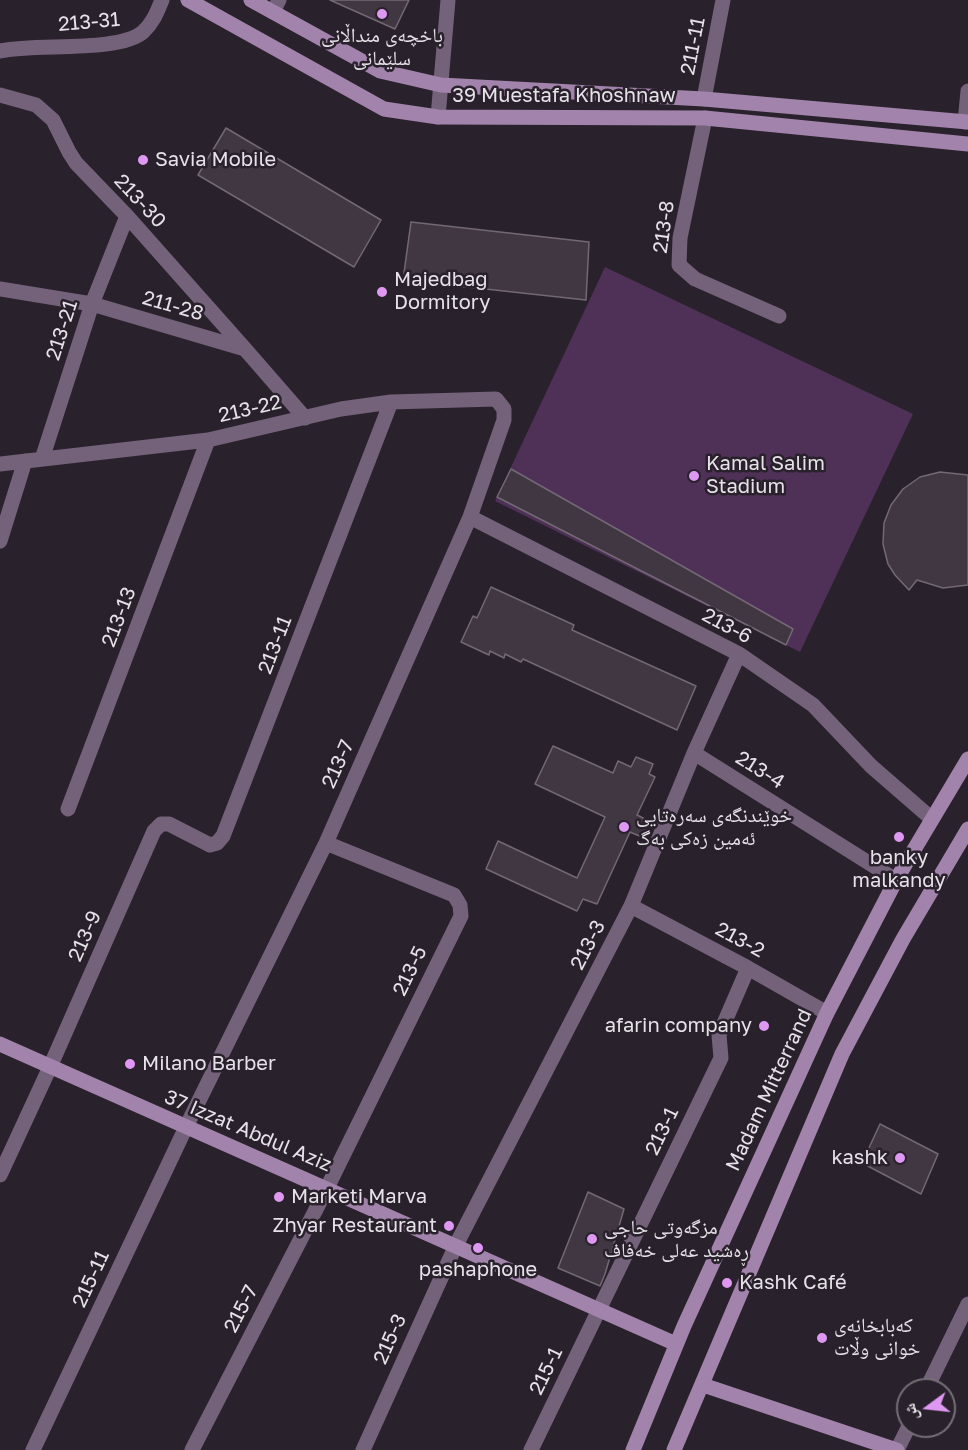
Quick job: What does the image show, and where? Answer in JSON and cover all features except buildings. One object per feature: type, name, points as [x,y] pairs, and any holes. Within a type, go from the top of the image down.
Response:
[{"type":"main road","name":"39 Muestafa Khoshnaw","points":[[188,0],[384,109],[438,117],[705,118],[968,144]]},
{"type":"main road","name":"39 Muestafa Khoshnaw","points":[[251,0],[276,6],[380,70],[441,85],[704,99],[966,122]]},
{"type":"main road","name":"Madam Mitterrand","points":[[633,1450],[676,1344],[827,1013],[896,880],[968,759]]},
{"type":"main road","points":[[674,1450],[842,1054],[903,939],[968,829]]},
{"type":"main road","name":"37 Izzat Abdul Aziz","points":[[0,1044],[676,1344]]},
{"type":"main road","points":[[703,1385],[897,1450]]},
{"type":"street","name":"213-31","points":[[0,51],[124,42],[142,33],[149,26],[162,0]]},
{"type":"street","points":[[438,117],[448,0]]},
{"type":"street","name":"211-11","points":[[704,99],[723,0]]},
{"type":"street","points":[[966,122],[968,91]]},
{"type":"street","name":"213-30","points":[[0,95],[36,105],[45,112],[60,129],[72,158],[127,216],[245,349]]},
{"type":"street","name":"213-8","points":[[705,118],[680,238],[679,265],[695,279],[779,316]]},
{"type":"street","name":"213-21","points":[[42,459],[92,304],[127,216]]},
{"type":"street","name":"211-28","points":[[0,289],[92,304],[245,349]]},
{"type":"street","points":[[245,349],[305,418]]},
{"type":"street","name":"213-22","points":[[0,464],[208,440],[341,409],[391,402],[496,399],[504,409]]},
{"type":"street","name":"213-11","points":[[161,824],[169,824],[210,845],[217,843],[223,836],[391,402]]},
{"type":"street","name":"213-7","points":[[186,1127],[326,843],[470,517],[504,420],[504,409]]},
{"type":"street","name":"213-13","points":[[68,809],[208,440]]},
{"type":"street","points":[[0,541],[25,461]]},
{"type":"street","name":"213-6","points":[[470,517],[739,654],[813,705],[871,766],[932,819]]},
{"type":"street","name":"213-3","points":[[456,1245],[632,906],[694,753],[739,654]]},
{"type":"street","name":"213-4","points":[[694,753],[896,880]]},
{"type":"street","name":"213-9","points":[[0,1175],[154,831],[161,824]]},
{"type":"street","name":"213-5","points":[[326,843],[454,895],[460,905],[461,916],[327,1188]]},
{"type":"street","name":"213-2","points":[[632,906],[827,1013]]},
{"type":"street","name":"213-1","points":[[599,1310],[721,1058],[719,1035],[748,968]]},
{"type":"street","name":"215-11","points":[[33,1450],[186,1127]]},
{"type":"street","name":"215-7","points":[[192,1450],[327,1188]]},
{"type":"street","name":"215-3","points":[[363,1450],[456,1245]]},
{"type":"street","points":[[932,1378],[968,1304]]},
{"type":"street","name":"215-1","points":[[531,1450],[599,1310]]},
{"type":"shaded area","name":"Kamal Salim Stadium","points":[[605,267],[913,414],[800,652],[495,501]]},
{"type":"place","name":"باخچەی منداڵانی سلێمانی","points":[[382,14]]},
{"type":"place","name":"Savia Mobile","points":[[143,160]]},
{"type":"place","name":"Majedbag Dormitory","points":[[382,292]]},
{"type":"place","name":"Kamal Salim Stadium","points":[[694,476]]},
{"type":"place","name":"خوێندنگەی سەرەتایی ئەمین زەکی بەگ","points":[[624,827]]},
{"type":"place","name":"banky malkandy","points":[[899,837]]},
{"type":"place","name":"afarin company","points":[[764,1026]]},
{"type":"place","name":"Milano Barber","points":[[130,1064]]},
{"type":"place","name":"kashk","points":[[900,1158]]},
{"type":"place","name":"Marketi Marva","points":[[279,1197]]},
{"type":"place","name":"Zhyar Restaurant","points":[[449,1226]]},
{"type":"place","name":"مزگەوتی حاجی ڕەشید عەلی خەفاف","points":[[592,1239]]},
{"type":"place","name":"pashaphone","points":[[478,1248]]},
{"type":"place","name":"Kashk Café","points":[[727,1283]]},
{"type":"place","name":"کەبابخانەی خوانی وڵات","points":[[822,1338]]}]
